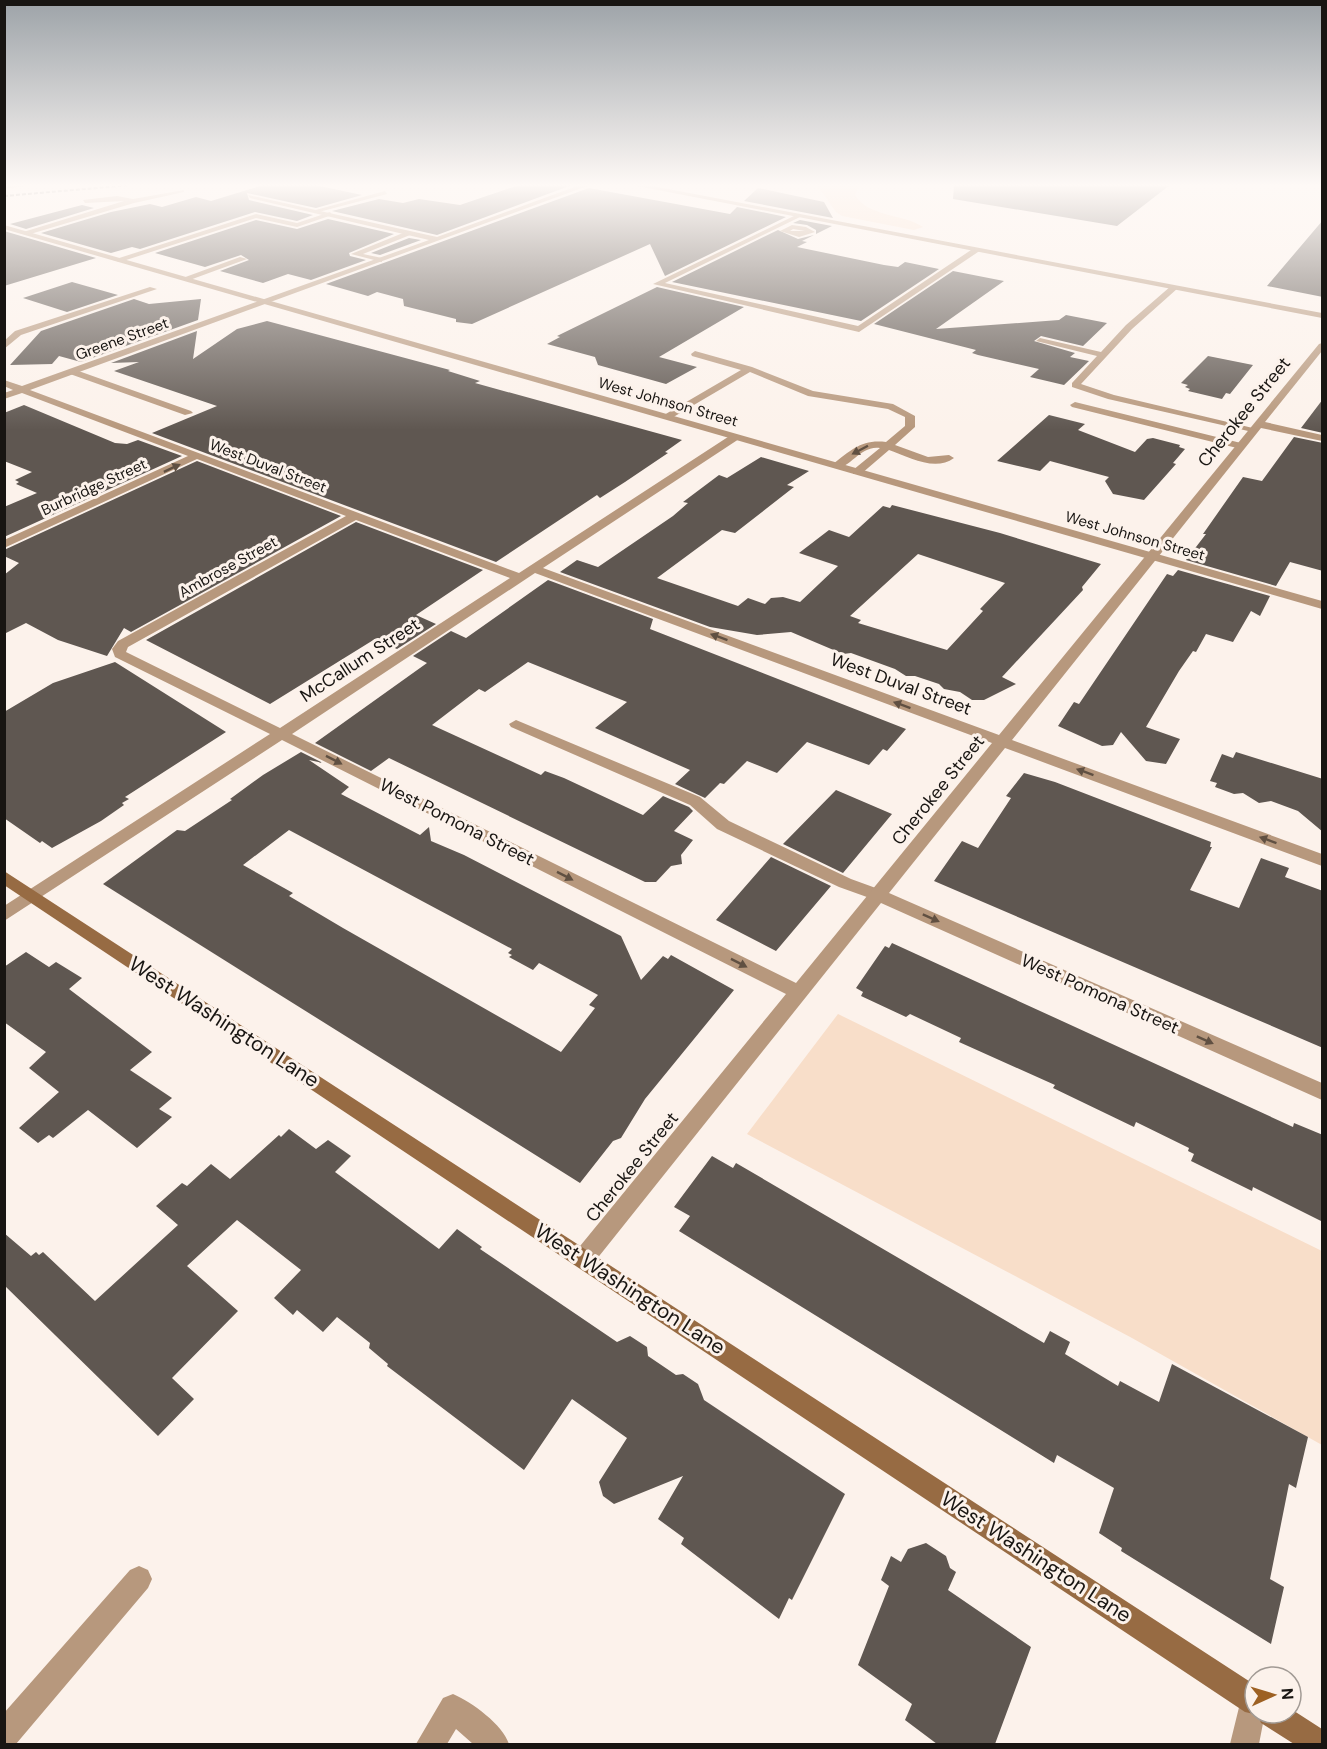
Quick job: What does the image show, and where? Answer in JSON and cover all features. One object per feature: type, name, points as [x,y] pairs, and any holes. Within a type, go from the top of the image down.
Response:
[{"type":"main road","name":"West Washington Lane","points":[[4,877],[1243,1694]]},
{"type":"main road","name":"West Washington Lane","points":[[1290,1725],[1319,1744]]},
{"type":"street","name":"West Johnson Street","points":[[140,267],[1323,605]]},
{"type":"street","points":[[184,279],[221,267]]},
{"type":"street","name":"Greene Street","points":[[4,396],[361,267]]},
{"type":"street","points":[[695,267],[657,284],[859,329],[952,267]]},
{"type":"street","points":[[1063,267],[1323,316]]},
{"type":"street","points":[[1174,288],[1129,327],[1075,385],[1111,397],[1256,427],[1323,438]]},
{"type":"street","points":[[4,346],[18,333],[153,289]]},
{"type":"street","points":[[1040,341],[1103,355]]},
{"type":"street","name":"Cherokee Street","points":[[584,1258],[1323,346]]},
{"type":"street","points":[[695,354],[749,369],[811,394],[890,406],[910,416],[910,427],[857,472]]},
{"type":"street","points":[[667,417],[749,369]]},
{"type":"street","points":[[73,372],[188,413]]},
{"type":"street","name":"West Duval Street","points":[[4,384],[521,578]]},
{"type":"street","points":[[1075,405],[1241,446]]},
{"type":"street","name":"McCallum Street","points":[[4,915],[735,437]]},
{"type":"street","points":[[837,466],[863,446],[887,446],[928,460],[949,458]]},
{"type":"street","name":"Burbridge Street","points":[[4,545],[196,456]]},
{"type":"street","name":"Ambrose Street","points":[[118,649],[123,644],[354,516]]},
{"type":"street","name":"West Duval Street","points":[[535,569],[1323,860]]},
{"type":"street","name":"West Pomona Street","points":[[118,649],[120,654],[798,992]]},
{"type":"street","name":"West Pomona Street","points":[[516,724],[695,801],[723,825],[845,883],[878,895],[1323,1092]]},
{"type":"street","points":[[4,1736],[139,1579]]},
{"type":"street","points":[[430,1744],[453,1708],[495,1744]]},
{"type":"street","points":[[1245,1744],[1252,1725]]},
{"type":"shaded area","points":[[838,1014],[1322,1251],[1322,1445],[1132,1338],[747,1134]]},
{"type":"building","points":[[4,267],[68,267],[4,286]]},
{"type":"building","points":[[232,267],[348,267],[311,280],[288,274],[263,283],[220,271]]},
{"type":"building","points":[[374,267],[600,267],[472,324],[456,322],[456,319],[404,306],[403,299],[377,292],[368,296],[326,284]]},
{"type":"building","points":[[661,267],[684,267],[665,276]]},
{"type":"building","points":[[703,267],[927,267],[939,269],[861,321],[672,282]]},
{"type":"building","points":[[1283,267],[1323,267],[1323,297],[1267,286]]},
{"type":"building","points":[[953,271],[1004,281],[936,329],[1059,320],[1066,315],[1107,323],[1083,346],[1041,336],[1034,341],[1075,353],[1070,357],[1089,361],[1064,385],[1030,377],[1039,369],[978,355],[972,353],[976,350],[874,324]]},
{"type":"building","points":[[72,282],[118,295],[67,312],[23,298]]},
{"type":"building","points":[[657,287],[744,307],[659,357],[697,367],[666,384],[598,365],[595,357],[547,344],[560,337],[557,336]]},
{"type":"building","points":[[134,299],[149,304],[201,299],[198,320],[81,362],[59,356],[52,364],[10,365],[41,331]]},
{"type":"building","points":[[267,321],[450,370],[448,371],[480,381],[475,383],[682,440],[665,452],[668,453],[625,482],[600,498],[597,495],[496,562],[152,433],[217,406],[114,371],[139,362],[111,363],[197,331],[193,359],[237,329]]},
{"type":"building","points":[[1208,356],[1253,365],[1230,394],[1226,393],[1222,399],[1188,391],[1190,389],[1185,387],[1188,385],[1181,383]]},
{"type":"building","points":[[1323,399],[1323,433],[1301,428]]},
{"type":"building","points":[[24,405],[115,443],[127,444],[138,440],[182,456],[4,537],[4,507],[37,493],[16,484],[19,482],[15,480],[32,472],[4,461],[4,413]]},
{"type":"building","points":[[1049,415],[1085,424],[1078,430],[1135,452],[1147,439],[1153,438],[1180,445],[1179,447],[1185,449],[1173,463],[1176,464],[1144,500],[1113,494],[1105,481],[1109,477],[1050,461],[1040,471],[997,461]]},
{"type":"building","points":[[1294,437],[1323,443],[1323,571],[1290,562],[1276,586],[1186,560],[1243,477],[1262,481]]},
{"type":"building","points":[[761,457],[809,471],[787,485],[794,487],[735,533],[722,530],[657,578],[738,606],[748,598],[765,604],[771,598],[783,597],[800,602],[838,566],[799,553],[829,530],[849,537],[883,506],[890,508],[892,505],[1000,533],[1101,564],[1082,587],[1083,590],[1002,677],[1016,684],[984,700],[972,700],[960,692],[944,689],[939,684],[915,676],[906,676],[895,669],[851,653],[843,654],[791,632],[757,635],[710,627],[560,572],[577,560],[598,567],[673,516],[688,503],[683,502],[719,475],[727,478]],"holes":[[[918,554],[1005,583],[980,609],[983,611],[947,650],[858,623],[861,620],[850,616]]]},
{"type":"building","points":[[197,461],[341,516],[131,632],[124,628],[107,656],[58,640],[26,623],[4,634],[4,575],[19,563],[4,556],[4,550]]},
{"type":"building","points":[[356,522],[483,570],[416,615],[436,624],[397,649],[375,639],[270,704],[146,640]]},
{"type":"building","points":[[1178,570],[1270,596],[1260,616],[1251,611],[1233,642],[1206,634],[1196,652],[1193,651],[1179,671],[1146,727],[1180,739],[1166,764],[1146,761],[1121,732],[1113,745],[1102,746],[1058,726],[1074,702],[1079,704],[1167,574],[1173,576]]},
{"type":"building","points":[[548,580],[653,619],[650,629],[906,729],[887,751],[883,749],[869,765],[807,742],[777,773],[747,761],[724,784],[720,783],[705,798],[675,784],[690,770],[595,728],[627,702],[528,662],[485,692],[479,689],[432,725],[541,775],[545,771],[564,778],[643,815],[663,796],[689,807],[693,811],[674,831],[693,840],[681,855],[682,864],[671,866],[656,882],[645,882],[389,758],[371,771],[315,743],[427,663],[413,656],[451,631],[466,638]]},
{"type":"building","points":[[115,662],[226,732],[125,797],[129,799],[122,803],[124,805],[101,821],[52,848],[42,841],[40,843],[4,818],[4,712],[53,683]]},
{"type":"building","points":[[301,752],[323,763],[309,760],[349,787],[341,794],[420,835],[429,827],[431,841],[464,855],[621,936],[641,980],[663,956],[668,959],[671,955],[734,990],[645,1099],[621,1138],[613,1141],[580,1183],[103,884],[177,830],[185,831],[232,800],[230,799]],"holes":[[[289,830],[512,949],[508,953],[512,955],[509,957],[533,970],[539,963],[598,995],[589,1005],[595,1008],[561,1052],[343,928],[289,896],[293,893],[243,865]]]},
{"type":"building","points":[[1236,752],[1323,779],[1323,832],[1298,811],[1271,801],[1259,803],[1243,793],[1234,794],[1215,787],[1217,783],[1210,781],[1222,754],[1233,758]]},
{"type":"building","points":[[1024,773],[1055,782],[1211,842],[1210,847],[1212,847],[1190,890],[1239,908],[1261,858],[1289,868],[1285,877],[1323,891],[1323,1048],[934,881],[962,841],[978,848],[1011,798],[1006,796]]},
{"type":"building","points":[[836,790],[892,814],[843,873],[783,844]]},
{"type":"building","points":[[771,857],[831,886],[776,951],[716,920]]},
{"type":"building","points":[[892,943],[1293,1127],[1294,1123],[1323,1135],[1323,1222],[1253,1187],[1252,1191],[1191,1161],[1194,1154],[1188,1151],[1189,1148],[1136,1122],[1134,1127],[1053,1088],[1055,1085],[959,1042],[961,1038],[910,1014],[906,1017],[861,996],[863,992],[856,988],[885,946],[889,948]]},
{"type":"building","points":[[26,952],[49,967],[56,962],[82,978],[69,989],[152,1052],[130,1070],[172,1098],[159,1109],[172,1117],[137,1148],[88,1110],[53,1138],[49,1135],[38,1143],[19,1128],[59,1092],[29,1068],[46,1052],[4,1022],[4,967]]},
{"type":"building","points":[[289,1129],[316,1149],[328,1140],[351,1156],[335,1172],[439,1249],[457,1229],[482,1247],[480,1249],[617,1342],[630,1336],[647,1347],[648,1356],[676,1375],[683,1374],[698,1384],[704,1400],[845,1494],[792,1600],[789,1598],[779,1619],[681,1544],[684,1538],[658,1519],[683,1476],[614,1504],[603,1496],[599,1482],[627,1438],[572,1399],[524,1470],[387,1366],[388,1364],[369,1348],[370,1343],[337,1317],[323,1332],[297,1310],[293,1315],[274,1298],[301,1270],[237,1220],[187,1266],[238,1311],[172,1378],[194,1399],[158,1436],[4,1285],[4,1233],[31,1256],[36,1252],[39,1255],[43,1252],[95,1301],[178,1225],[156,1206],[182,1183],[187,1186],[211,1164],[230,1179],[279,1135],[281,1137]]},
{"type":"building","points":[[712,1156],[733,1168],[736,1163],[1044,1343],[1050,1331],[1070,1342],[1065,1354],[1118,1386],[1120,1381],[1159,1402],[1172,1364],[1308,1437],[1296,1488],[1289,1484],[1270,1579],[1284,1587],[1271,1644],[1121,1551],[1122,1548],[1099,1533],[1114,1488],[1057,1455],[1054,1463],[679,1231],[690,1216],[674,1207]]},
{"type":"building","points":[[926,1543],[946,1556],[950,1568],[956,1572],[948,1590],[1031,1647],[995,1744],[937,1744],[905,1720],[912,1704],[858,1665],[889,1586],[881,1580],[891,1556],[901,1562],[908,1549]]}]
